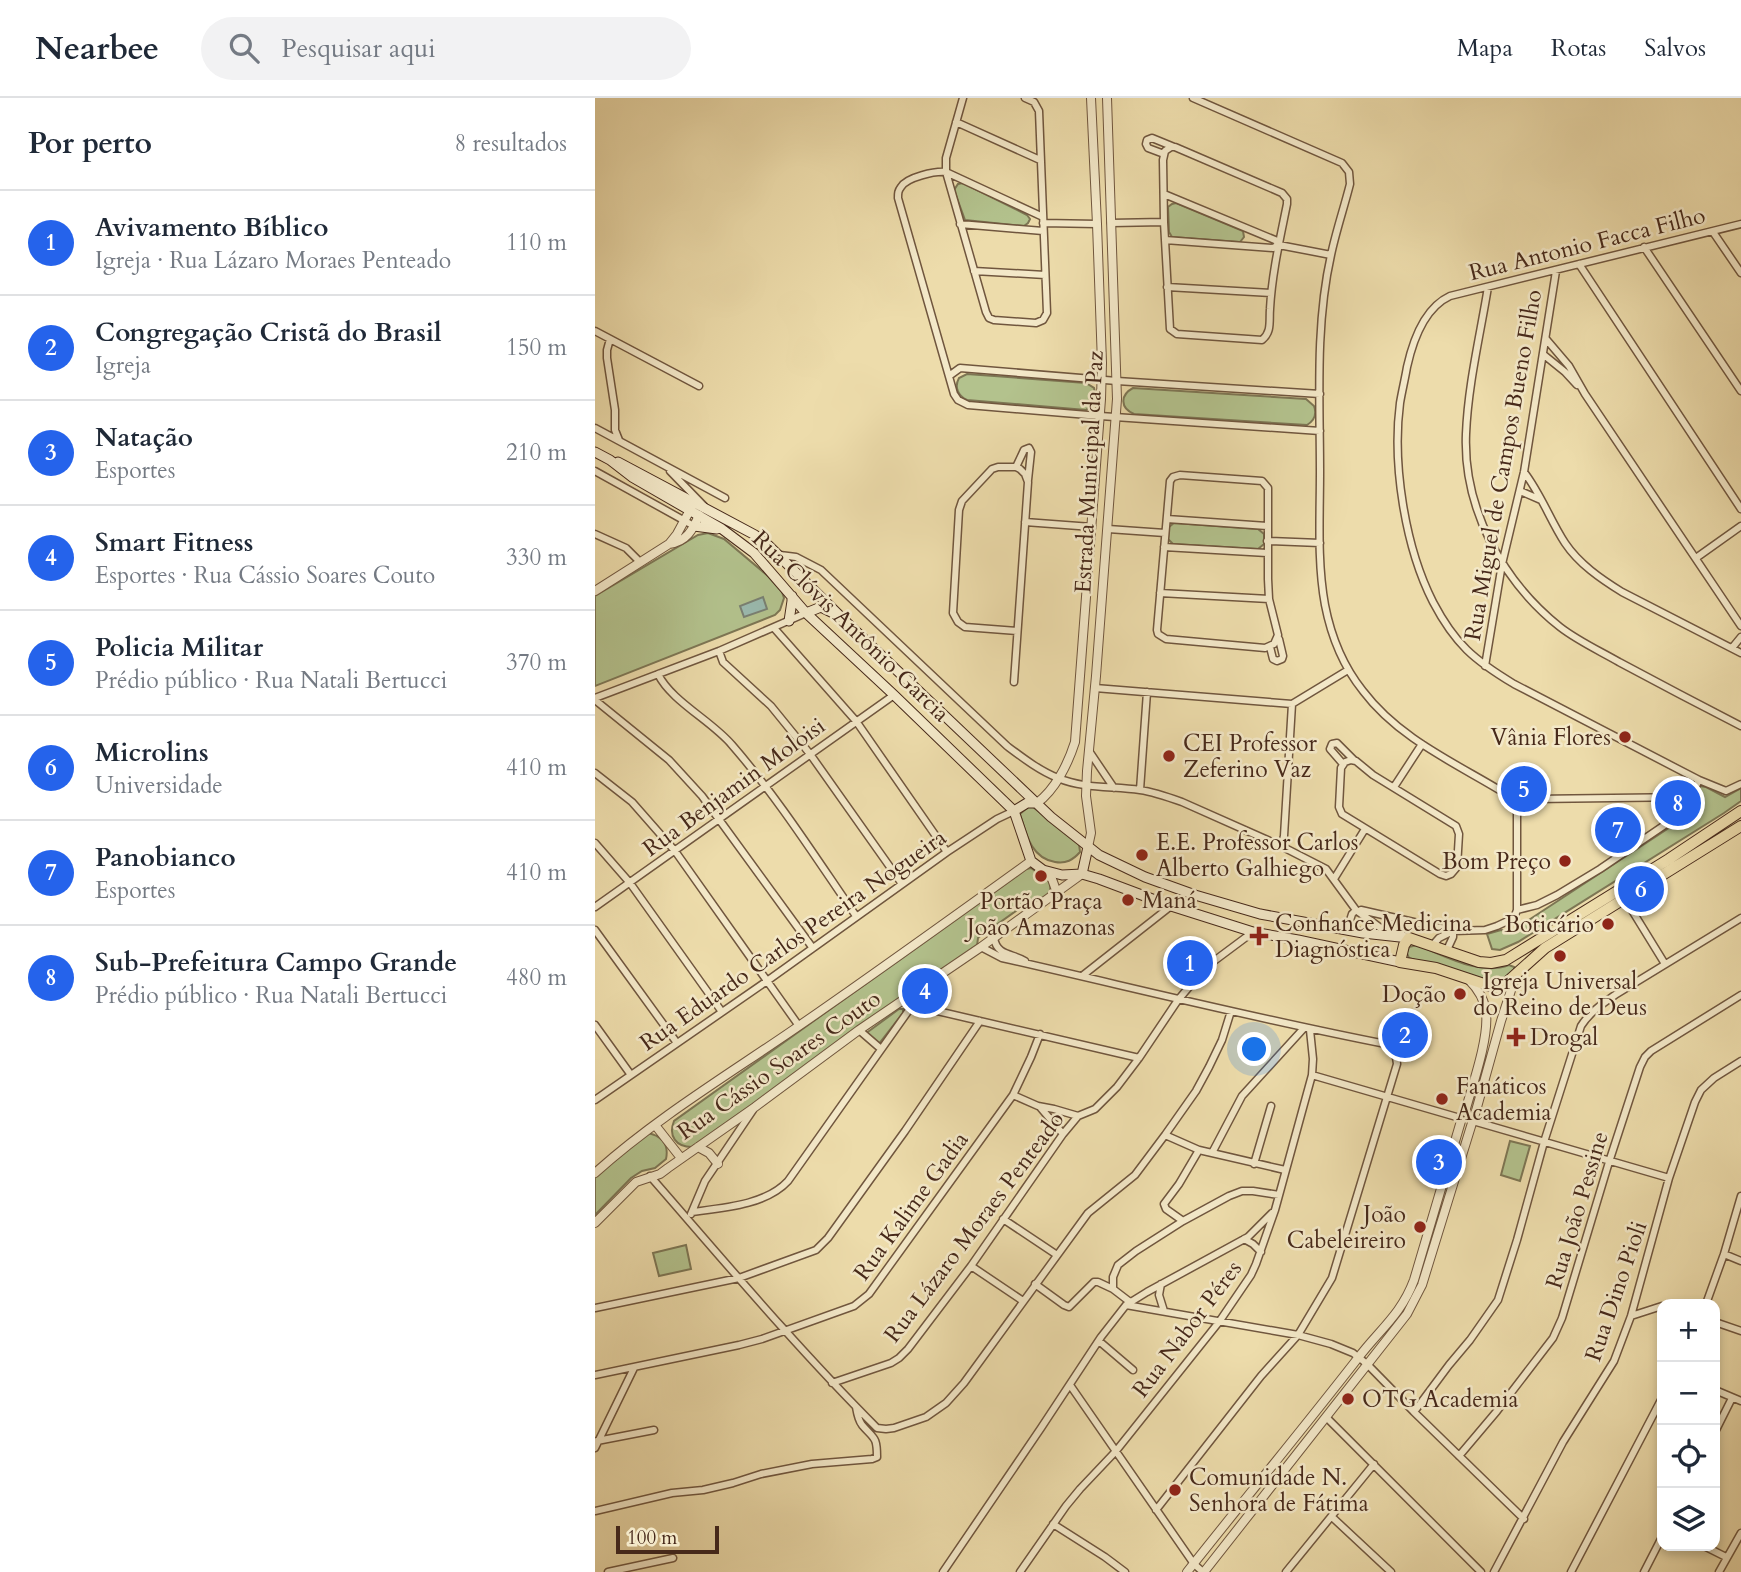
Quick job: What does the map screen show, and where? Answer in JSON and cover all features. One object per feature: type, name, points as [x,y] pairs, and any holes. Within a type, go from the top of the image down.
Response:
[{"type":"main road","points":[[595,452],[688,498],[698,510]]},
{"type":"main road","name":"Rua Clóvis Antônio Garcia","points":[[610,460],[632,477],[755,535],[780,555],[843,619],[1063,828],[1089,847],[1125,868],[1195,895],[1260,914],[1363,933],[1409,938]]},
{"type":"main road","name":"Rua Clóvis Antônio Garcia","points":[[698,510],[754,553],[806,613],[1014,811],[1031,861]]},
{"type":"main road","points":[[694,526],[722,529]]},
{"type":"main road","points":[[789,621],[792,596]]},
{"type":"main road","points":[[806,613],[821,607],[843,619]]},
{"type":"main road","points":[[1014,811],[1027,803],[1037,803]]},
{"type":"main road","points":[[1400,962],[1404,945],[1409,938],[1479,962],[1506,960],[1741,811]]},
{"type":"main road","points":[[1031,861],[1043,870],[1062,875],[1081,874],[1105,881],[1240,929],[1436,968],[1493,986],[1506,983],[1536,954],[1741,826]]},
{"type":"main road","points":[[1081,874],[1089,847]]},
{"type":"main road","points":[[1506,960],[1517,967],[1516,975]]},
{"type":"street","points":[[963,98],[946,158],[946,172],[986,312],[989,318],[994,320],[1036,323],[1047,313],[1038,109],[1034,102],[1025,98]]},
{"type":"street","name":"Estrada Municipal da Paz","points":[[1037,803],[1051,791],[1075,742],[1080,688],[1102,380],[1091,98]]},
{"type":"street","name":"Estrada Municipal da Paz","points":[[1089,847],[1091,833],[1086,796],[1117,381],[1107,98]]},
{"type":"street","points":[[1193,98],[1345,166],[1351,176],[1331,255],[1321,340],[1320,543],[1325,605],[1337,646],[1348,670],[1385,716],[1403,732],[1522,804]]},
{"type":"street","points":[[956,122],[1040,160]]},
{"type":"street","points":[[1164,155],[1148,148],[1147,139],[1152,138],[1285,195],[1287,204],[1271,293],[1269,332],[1259,341],[1174,333],[1169,327],[1164,155],[1168,148],[1175,148]]},
{"type":"street","points":[[1164,222],[1043,224],[1031,221],[940,171],[909,180],[900,187],[898,198],[954,394],[958,400],[968,405],[1320,432]]},
{"type":"street","points":[[1164,194],[1275,240],[1279,245]]},
{"type":"street","points":[[960,224],[1031,221],[1043,224]]},
{"type":"street","name":"Rua Antonio Facca Filho","points":[[1485,666],[1455,637],[1433,601],[1413,550],[1401,493],[1398,447],[1400,404],[1411,351],[1425,319],[1431,309],[1450,296],[1741,224]]},
{"type":"street","points":[[1244,246],[1249,238],[1248,229]]},
{"type":"street","points":[[1713,232],[1741,273]]},
{"type":"street","points":[[1165,240],[1273,248],[1279,245],[1331,255]]},
{"type":"street","points":[[1644,247],[1741,391]]},
{"type":"street","points":[[1579,264],[1741,509]]},
{"type":"street","points":[[974,271],[1045,275]]},
{"type":"street","name":"Rua Miguel de Campos Bueno Filho","points":[[1485,666],[1508,537],[1524,472],[1556,271]]},
{"type":"street","points":[[1167,287],[1271,293]]},
{"type":"street","points":[[1488,287],[1471,382],[1466,435],[1470,488],[1478,516],[1503,564],[1534,603],[1562,628],[1645,676],[1741,726]]},
{"type":"street","points":[[595,331],[699,386]]},
{"type":"street","points":[[610,340],[607,358],[615,410],[615,430],[619,440]]},
{"type":"street","points":[[1546,340],[1569,366],[1585,394],[1741,626]]},
{"type":"street","points":[[1544,355],[1565,372],[1585,394]]},
{"type":"street","points":[[949,376],[960,368],[1320,394]]},
{"type":"street","points":[[595,428],[725,498]]},
{"type":"street","points":[[1013,682],[1030,449],[1024,450],[1016,467]]},
{"type":"street","points":[[595,591],[639,561],[669,544],[680,541],[694,526],[698,510],[674,474],[652,457]]},
{"type":"street","points":[[1017,631],[965,627],[953,613],[961,504],[992,470],[1001,467],[1016,467],[1023,471],[1028,482]]},
{"type":"street","points":[[595,471],[694,526]]},
{"type":"street","points":[[1524,472],[1569,549],[1583,564],[1605,582],[1632,598],[1741,653]]},
{"type":"street","points":[[1179,475],[1262,481],[1267,485],[1269,599],[1282,659],[1273,659],[1270,648],[1161,638],[1157,630],[1170,481],[1173,477],[1179,475]]},
{"type":"street","points":[[1520,491],[1541,500]]},
{"type":"street","points":[[669,544],[684,521],[698,510]]},
{"type":"street","points":[[1167,519],[1268,526]]},
{"type":"street","points":[[1025,522],[1165,533]]},
{"type":"street","points":[[1696,558],[1741,526]]},
{"type":"street","points":[[595,534],[626,548],[639,561]]},
{"type":"street","points":[[1490,539],[1508,537]]},
{"type":"street","points":[[1267,541],[1320,543]]},
{"type":"street","points":[[1164,547],[1267,553]]},
{"type":"street","points":[[780,555],[796,558],[821,570],[1025,760],[1058,778],[1087,786],[1140,790],[1182,802],[1281,846],[1326,869],[1356,910],[1391,936]]},
{"type":"street","points":[[1160,593],[1269,599]]},
{"type":"street","points":[[806,613],[719,651],[595,699],[669,760],[702,796],[812,947]]},
{"type":"street","points":[[774,628],[856,721],[947,852]]},
{"type":"street","points":[[1270,648],[1278,635]]},
{"type":"street","points":[[1732,648],[1741,637]]},
{"type":"street","points":[[719,651],[723,662],[771,706],[810,754],[902,884]]},
{"type":"street","points":[[1485,666],[1559,708],[1699,780],[1726,791],[1741,784]]},
{"type":"street","points":[[1080,688],[1292,704],[1348,670]]},
{"type":"street","points":[[658,674],[671,693],[730,742],[766,786],[856,916]]},
{"type":"street","points":[[1140,790],[1147,692]]},
{"type":"street","name":"Rua Benjamin Moloisi","points":[[595,906],[894,695]]},
{"type":"street","points":[[1281,846],[1284,836],[1292,704]]},
{"type":"street","points":[[1343,764],[1330,749],[1332,744],[1337,743],[1373,775],[1457,829],[1457,866],[1454,872],[1448,875],[1440,874],[1344,816],[1339,810],[1341,768],[1348,761],[1356,761]]},
{"type":"street","points":[[1394,787],[1422,744]]},
{"type":"street","points":[[1089,751],[1114,788]]},
{"type":"street","points":[[595,773],[632,802],[675,851],[799,1026]]},
{"type":"street","points":[[1517,910],[1537,905],[1600,869],[1678,816],[1685,809],[1699,780]]},
{"type":"street","points":[[1347,930],[1352,914],[1362,909],[1373,914],[1453,931],[1485,930],[1514,918],[1517,910],[1517,813],[1527,800],[1691,797]]},
{"type":"street","name":"Rua Eduardo Carlos Pereira Nogueira","points":[[595,1100],[947,852],[1014,811]]},
{"type":"street","points":[[1334,879],[1365,829]]},
{"type":"street","points":[[595,844],[630,883],[722,1012]]},
{"type":"street","name":"Rua Cássio Soares Couto","points":[[595,1173],[655,1125],[1031,861]]},
{"type":"street","points":[[1043,870],[1052,879],[1057,893]]},
{"type":"street","name":"Rua Cássio Soares Couto","points":[[595,1223],[636,1182],[660,1174],[859,1030],[910,1001],[1081,874]]},
{"type":"street","points":[[1625,899],[1665,964]]},
{"type":"street","points":[[1082,976],[1160,914],[1166,904]]},
{"type":"street","points":[[1414,1412],[1498,1300],[1581,1026],[1595,1008],[1741,918]]},
{"type":"street","points":[[1236,944],[1240,929]]},
{"type":"street","points":[[595,930],[677,1043]]},
{"type":"street","points":[[1431,947],[1439,938],[1453,931]]},
{"type":"street","points":[[1446,952],[1453,931]]},
{"type":"street","name":"Rua Lázaro Moraes Penteado","points":[[832,1383],[891,1363],[908,1349],[971,1266],[1063,1134],[1078,1116],[1102,1103],[1139,1058],[1178,1000],[1206,967],[1252,932]]},
{"type":"street","points":[[994,938],[997,949],[1002,953],[1016,956],[1030,965]]},
{"type":"street","points":[[981,947],[1002,958],[1030,965],[1307,1029],[1386,1044],[1397,1055],[1397,1064],[1332,1279],[1298,1335],[1261,1376],[1156,1510]]},
{"type":"street","points":[[1070,1385],[1194,1564],[1204,1572],[1327,1418],[1399,1324],[1419,1292],[1516,975]]},
{"type":"street","points":[[1187,1572],[1358,1357],[1397,1314],[1409,1293],[1482,1047],[1486,1011],[1480,993],[1465,977]]},
{"type":"street","name":"Rua João Pessine","points":[[1459,1456],[1553,1338],[1566,1306],[1609,1162],[1645,1057],[1741,995]]},
{"type":"street","points":[[690,1216],[771,1195],[780,1190],[881,1049],[910,1001],[920,1007],[1139,1058]]},
{"type":"street","points":[[650,1176],[690,1216],[739,1278],[832,1383],[877,1428],[886,1429],[926,1417],[946,1403],[964,1383],[1088,1213],[1135,1175],[1165,1135],[1196,1091],[1209,1067],[1222,1040],[1231,1011]]},
{"type":"street","points":[[595,1308],[739,1278],[816,1250],[910,1123],[980,1021]]},
{"type":"street","points":[[595,1025],[631,1075]]},
{"type":"street","points":[[1212,1153],[1242,1096],[1307,1029]]},
{"type":"street","name":"Rua Nabor Péres","points":[[1020,1572],[1080,1489],[1116,1451],[1219,1322],[1251,1275],[1275,1210],[1312,1075],[1313,1059],[1307,1029]]},
{"type":"street","points":[[859,1030],[881,1049]]},
{"type":"street","name":"Rua Kalime Gadia","points":[[595,1375],[739,1345],[854,1306],[869,1294],[1013,1095],[1040,1034]]},
{"type":"street","points":[[1482,1047],[1493,1049]]},
{"type":"street","name":"Rua Dino Pioli","points":[[1494,1572],[1573,1424],[1614,1361],[1631,1316],[1669,1178],[1695,1102],[1701,1090],[1714,1078],[1741,1061]]},
{"type":"street","points":[[1312,1075],[1462,1117],[1471,1113],[1473,1121]]},
{"type":"street","points":[[1013,1095],[1038,1106],[1078,1116]]},
{"type":"street","points":[[1038,1106],[1063,1134]]},
{"type":"street","points":[[690,1216],[705,1181],[755,1107]]},
{"type":"street","points":[[1254,1164],[1271,1107]]},
{"type":"street","points":[[1473,1121],[1669,1178]]},
{"type":"street","points":[[655,1125],[681,1158]]},
{"type":"street","points":[[1165,1135],[1199,1150],[1285,1170]]},
{"type":"street","points":[[698,1147],[709,1153],[717,1164]]},
{"type":"street","points":[[1183,1221],[1166,1209],[1164,1204],[1199,1150]]},
{"type":"street","points":[[1113,1289],[1113,1277],[1118,1265],[1183,1221],[1242,1191],[1279,1195]]},
{"type":"street","points":[[1708,1299],[1741,1195]]},
{"type":"street","points":[[943,1572],[1099,1341],[1128,1303],[1255,1233],[1275,1210]]},
{"type":"street","points":[[1003,1219],[1057,1255]]},
{"type":"street","points":[[1244,1239],[1261,1252]]},
{"type":"street","points":[[1724,1254],[1741,1261]]},
{"type":"street","points":[[971,1266],[1023,1301]]},
{"type":"street","points":[[1035,1284],[1069,1307],[1090,1284],[1098,1282],[1113,1289],[1128,1303],[1145,1310],[1298,1335],[1347,1349],[1367,1364],[1524,1518]]},
{"type":"street","points":[[1161,1284],[1159,1296],[1164,1311]]},
{"type":"street","points":[[1631,1316],[1657,1308]]},
{"type":"street","points":[[1720,1324],[1741,1331]]},
{"type":"street","points":[[1099,1341],[1133,1370]]},
{"type":"street","points":[[595,1448],[634,1368]]},
{"type":"street","points":[[1720,1392],[1741,1401]]},
{"type":"street","points":[[1718,1425],[1732,1398]]},
{"type":"street","points":[[595,1511],[672,1493],[703,1490],[761,1474],[812,1464],[877,1457],[877,1444],[873,1434],[860,1423],[856,1407]]},
{"type":"street","points":[[1571,1572],[1657,1408]]},
{"type":"street","points":[[1327,1418],[1481,1572]]},
{"type":"street","points":[[597,1441],[654,1430]]},
{"type":"street","points":[[1297,1572],[1288,1569],[1374,1464]]},
{"type":"street","points":[[1332,1517],[1391,1572]]},
{"type":"street","points":[[1053,1524],[1125,1572]]},
{"type":"street","points":[[1719,1572],[1741,1533]]},
{"type":"street","points":[[1644,1572],[1657,1547]]},
{"type":"street","points":[[1714,1551],[1726,1557]]},
{"type":"street","points":[[608,1572],[673,1558]]},
{"type":"green space","points":[[963,183],[1027,215],[1030,219],[1028,223],[1024,226],[965,220],[954,190],[958,184]]},
{"type":"green space","points":[[1176,203],[1243,231],[1244,237],[1240,242],[1172,237],[1169,232],[1168,207]]},
{"type":"green space","points":[[967,374],[1086,383],[1094,388],[1095,403],[1086,410],[967,400],[959,394],[957,385],[959,378]]},
{"type":"green space","points":[[1133,388],[1306,399],[1314,406],[1315,414],[1314,419],[1307,425],[1134,414],[1126,408],[1123,401]]},
{"type":"green space","points":[[1174,523],[1258,529],[1264,534],[1264,544],[1258,549],[1173,544],[1168,539],[1169,527]]},
{"type":"green space","points":[[708,533],[724,539],[780,586],[784,598],[780,610],[775,615],[595,686],[595,596],[698,535]]},
{"type":"green space","points":[[1700,786],[1725,797],[1741,788],[1741,801],[1518,942],[1500,950],[1492,949],[1487,934],[1501,930],[1512,931],[1681,820]]},
{"type":"green space","points":[[1028,807],[1033,807],[1079,844],[1080,852],[1066,862],[1055,862],[1040,856],[1031,844],[1020,814]]},
{"type":"green space","points":[[1031,868],[1049,881],[1050,890],[1044,898],[1034,898],[978,938],[977,946],[692,1147],[675,1140],[672,1131],[674,1121]]},
{"type":"green space","points":[[1417,945],[1474,966],[1498,968],[1509,965],[1514,967],[1514,972],[1502,983],[1486,983],[1409,958],[1409,947]]},
{"type":"green space","points":[[899,1009],[903,1009],[903,1013],[878,1045],[865,1034]]},
{"type":"green space","points":[[648,1133],[663,1142],[666,1159],[655,1168],[642,1171],[631,1178],[595,1215],[595,1177]]},
{"type":"green space","points":[[1510,1141],[1530,1146],[1520,1181],[1501,1175]]},
{"type":"green space","points":[[686,1245],[691,1269],[659,1276],[653,1253]]},
{"type":"water","points":[[763,597],[767,609],[744,617],[740,606]]},
{"type":"place","name":"Vânia Flores","points":[[1625,737]]},
{"type":"place","name":"CEI Professor Zeferino Vaz","points":[[1169,756]]},
{"type":"place","name":"Policia Militar","points":[[1524,789]]},
{"type":"place","name":"Sub-Prefeitura Campo Grande","points":[[1678,803]]},
{"type":"place","name":"Panobianco","points":[[1618,830]]},
{"type":"place","name":"E.E. Professor Carlos Alberto Galhiego","points":[[1142,855]]},
{"type":"place","name":"Bom Preço","points":[[1565,861]]},
{"type":"place","name":"Portão Praça João Amazonas","points":[[1041,876]]},
{"type":"place","name":"Microlins","points":[[1641,889]]},
{"type":"place","name":"Maná","points":[[1128,900]]},
{"type":"place","name":"Boticário","points":[[1608,924]]},
{"type":"place","name":"Confiance Medicina Diagnóstica","points":[[1259,936]]},
{"type":"place","name":"Igreja Universal do Reino de Deus","points":[[1560,956]]},
{"type":"place","name":"Avivamento Bíblico","points":[[1190,963]]},
{"type":"place","name":"Smart Fitness","points":[[925,991]]},
{"type":"place","name":"Doção","points":[[1460,994]]},
{"type":"place","name":"Congregação Cristã do Brasil","points":[[1405,1035]]},
{"type":"place","name":"Drogal","points":[[1516,1037]]},
{"type":"place","name":"Fanáticos Academia","points":[[1442,1099]]},
{"type":"place","name":"Natação","points":[[1439,1162]]},
{"type":"place","name":"João Cabeleireiro","points":[[1420,1227]]},
{"type":"place","name":"OTG Academia","points":[[1348,1399]]},
{"type":"place","name":"Comunidade N. Senhora de Fátima","points":[[1175,1490]]}]
